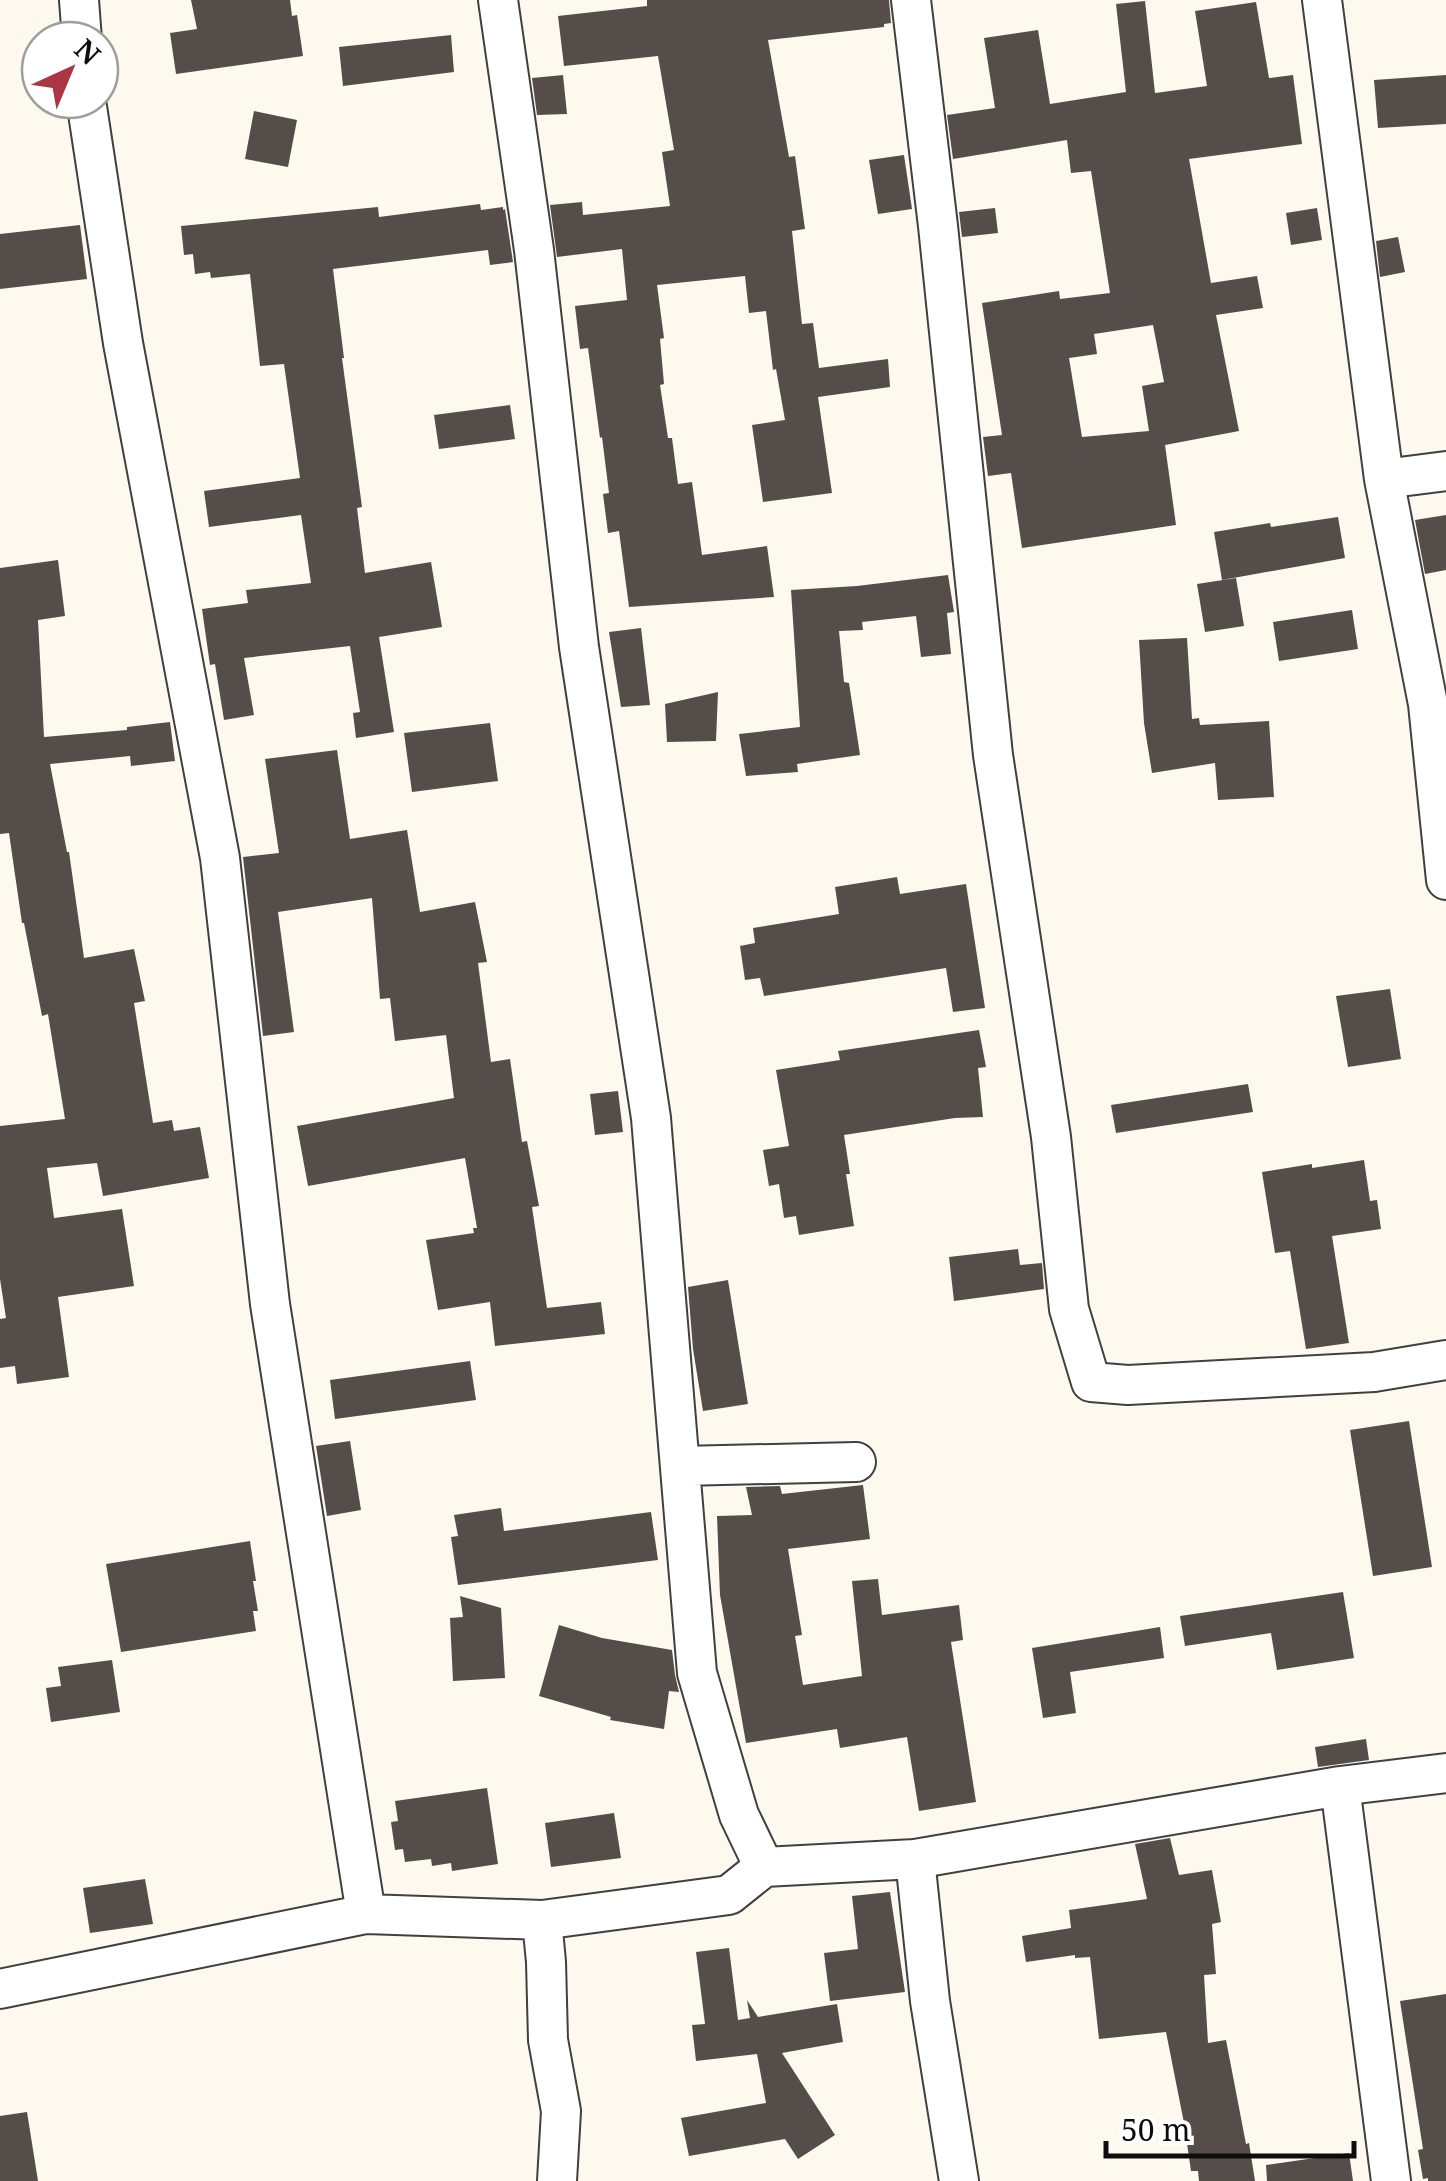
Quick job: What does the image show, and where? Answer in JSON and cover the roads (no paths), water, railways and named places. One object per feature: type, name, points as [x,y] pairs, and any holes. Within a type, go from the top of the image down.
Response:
[{"type":"street","points":[[498,0],[534,250],[579,647],[650,1118],[697,1673],[739,1815],[764,1867]]},
{"type":"street","points":[[911,0],[993,756],[1051,1137],[1069,1309],[1090,1382],[1128,1384],[1374,1372],[1446,1360]]},
{"type":"street","points":[[1322,0],[1384,479],[1428,704],[1446,880]]},
{"type":"street","points":[[89,120],[122,343],[220,858],[270,1304],[366,1914]]},
{"type":"street","points":[[1384,479],[1446,470]]},
{"type":"street","points":[[681,1466],[856,1462]]},
{"type":"street","points":[[0,1989],[366,1914],[542,1920],[728,1896],[764,1867],[915,1859],[1340,1786],[1446,1773]]},
{"type":"street","points":[[1340,1786],[1391,2181]]},
{"type":"street","points":[[915,1859],[930,2001],[959,2181]]},
{"type":"street","points":[[542,1920],[548,2040],[561,2111],[558,2181]]}]
